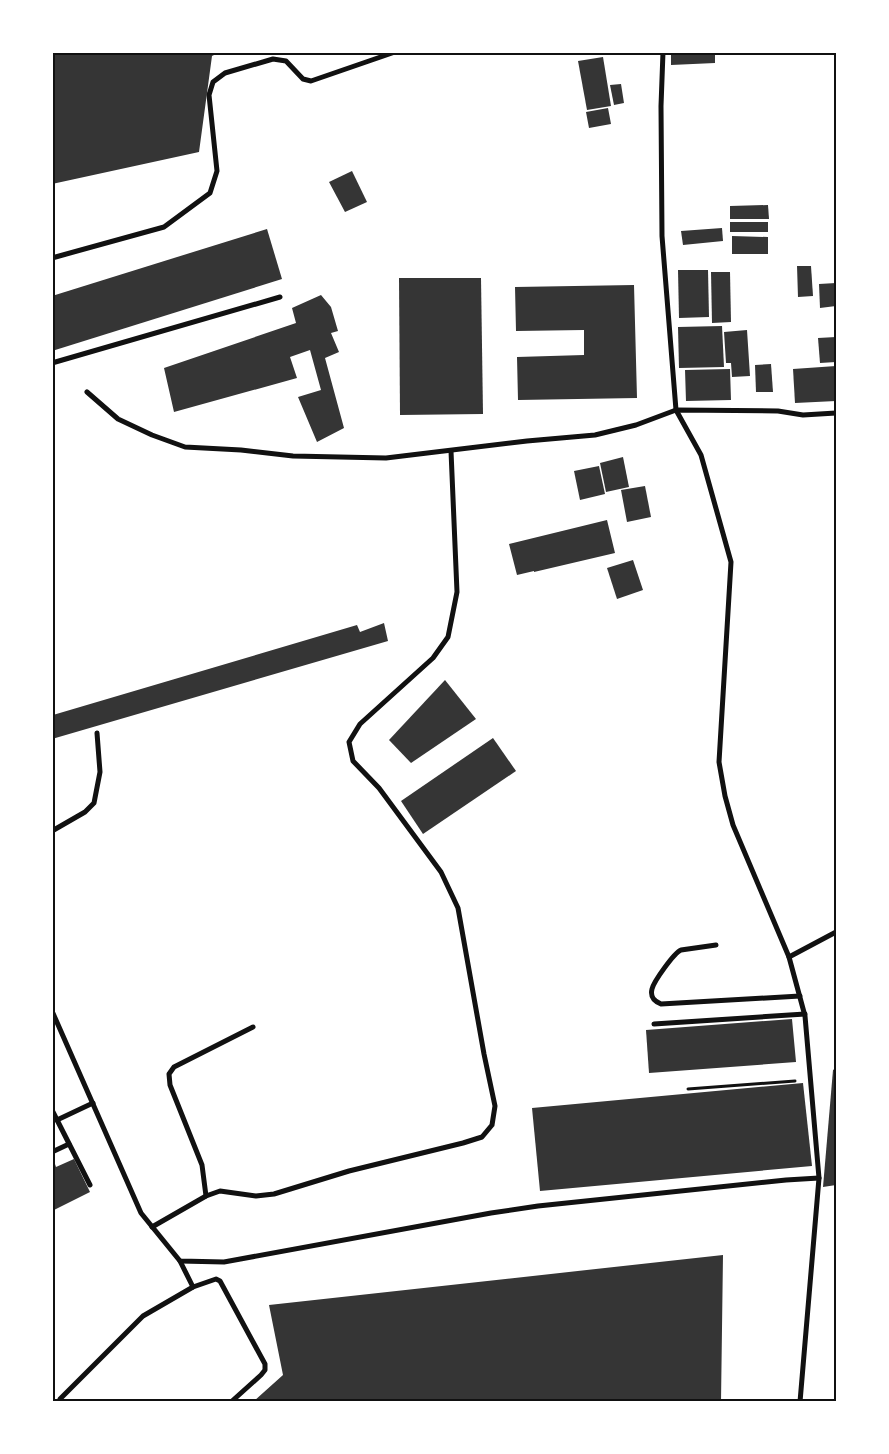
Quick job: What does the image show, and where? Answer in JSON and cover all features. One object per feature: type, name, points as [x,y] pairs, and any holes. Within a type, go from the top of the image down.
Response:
[{"type":"street","points":[[52,258],[164,227],[210,193],[217,171],[209,95],[213,82],[225,73],[273,59],[286,61],[303,79],[311,81],[395,52]]},
{"type":"street","points":[[663,52],[661,106],[662,236],[676,410],[701,456],[731,562],[719,762],[725,796],[733,825],[789,957],[804,1014],[811,1080],[818,1178],[800,1402]]},
{"type":"street","points":[[52,363],[280,298]]},
{"type":"street","points":[[87,392],[118,419],[152,435],[185,447],[241,450],[293,456],[377,458],[595,435],[636,425],[676,410],[778,411],[803,415],[836,413]]},
{"type":"street","points":[[152,1227],[206,1196],[220,1191],[256,1196],[274,1194],[349,1171],[482,1137],[492,1125],[495,1106],[458,908],[441,872],[379,788],[353,761],[349,742],[360,724],[433,658],[448,637],[457,592],[451,451]]},
{"type":"street","points":[[52,832],[85,812],[94,802],[100,772],[97,733]]},
{"type":"street","points":[[789,957],[836,932]]},
{"type":"street","points":[[716,945],[676,952],[652,989],[654,1001],[661,1004],[800,996]]},
{"type":"street","points":[[52,1011],[141,1213],[180,1261],[194,1287]]},
{"type":"street","points":[[654,1024],[804,1014]]},
{"type":"street","points":[[206,1196],[202,1164],[170,1085],[169,1074],[174,1067],[253,1027]]},
{"type":"street","points":[[57,1120],[93,1103]]},
{"type":"street","points":[[52,1110],[90,1185]]},
{"type":"street","points":[[52,1152],[70,1144]]},
{"type":"street","points":[[180,1261],[224,1262],[538,1206],[818,1178]]},
{"type":"street","points":[[59,1402],[144,1316],[194,1287],[216,1279],[220,1281],[265,1364],[265,1370],[261,1375],[231,1402]]},
{"type":"path","points":[[688,1089],[811,1080]]},
{"type":"building","points":[[52,52],[220,52],[212,56],[199,152],[52,184]]},
{"type":"building","points":[[671,52],[715,52],[715,63],[671,65]]},
{"type":"building","points":[[603,57],[611,106],[587,110],[578,61]]},
{"type":"building","points":[[621,84],[624,103],[614,105],[610,85]]},
{"type":"building","points":[[608,108],[611,124],[589,128],[586,112]]},
{"type":"building","points":[[352,171],[367,202],[345,212],[329,182]]},
{"type":"building","points":[[768,205],[769,219],[730,219],[730,206]]},
{"type":"building","points":[[730,222],[768,222],[768,232],[730,232]]},
{"type":"building","points":[[722,228],[723,241],[683,245],[681,231]]},
{"type":"building","points":[[267,229],[282,279],[52,351],[52,296]]},
{"type":"building","points":[[732,236],[768,237],[768,254],[732,254]]},
{"type":"building","points":[[797,266],[811,266],[813,296],[798,297]]},
{"type":"building","points":[[678,270],[708,270],[709,317],[679,318]]},
{"type":"building","points":[[711,272],[730,272],[731,322],[712,323]]},
{"type":"building","points":[[399,278],[481,278],[483,414],[400,415]]},
{"type":"building","points":[[836,283],[836,306],[820,308],[819,284]]},
{"type":"building","points":[[634,285],[637,398],[518,400],[517,357],[584,355],[584,330],[516,331],[515,287]]},
{"type":"building","points":[[321,295],[331,307],[338,331],[331,333],[339,352],[325,358],[344,428],[317,442],[298,397],[321,390],[310,350],[290,357],[297,378],[174,412],[164,368],[296,323],[292,308]]},
{"type":"building","points":[[722,326],[724,367],[679,368],[678,327]]},
{"type":"building","points":[[747,330],[750,376],[732,377],[731,363],[726,363],[724,332]]},
{"type":"building","points":[[836,337],[836,362],[820,363],[818,338]]},
{"type":"building","points":[[771,364],[773,392],[756,392],[755,365]]},
{"type":"building","points":[[836,366],[836,401],[795,403],[793,369]]},
{"type":"building","points":[[730,369],[731,400],[686,401],[685,370]]},
{"type":"building","points":[[623,457],[629,487],[606,492],[600,463]]},
{"type":"building","points":[[599,466],[605,494],[580,500],[574,471]]},
{"type":"building","points":[[645,486],[651,517],[627,522],[621,490]]},
{"type":"building","points":[[607,520],[615,553],[517,575],[509,544]]},
{"type":"building","points":[[633,560],[643,590],[617,599],[607,568]]},
{"type":"building","points":[[384,623],[388,641],[52,739],[52,723],[55,722],[53,715],[357,625],[360,632]]},
{"type":"building","points":[[445,680],[476,719],[411,763],[389,740]]},
{"type":"building","points":[[493,738],[516,771],[423,834],[401,801]]},
{"type":"building","points":[[792,1019],[796,1062],[649,1073],[646,1030]]},
{"type":"building","points":[[836,1068],[836,1185],[823,1187],[833,1070]]},
{"type":"building","points":[[803,1083],[812,1166],[540,1191],[532,1108]]},
{"type":"building","points":[[74,1159],[90,1192],[52,1211],[52,1162],[54,1161],[56,1167]]},
{"type":"building","points":[[723,1255],[721,1402],[253,1402],[283,1375],[269,1305]]}]
